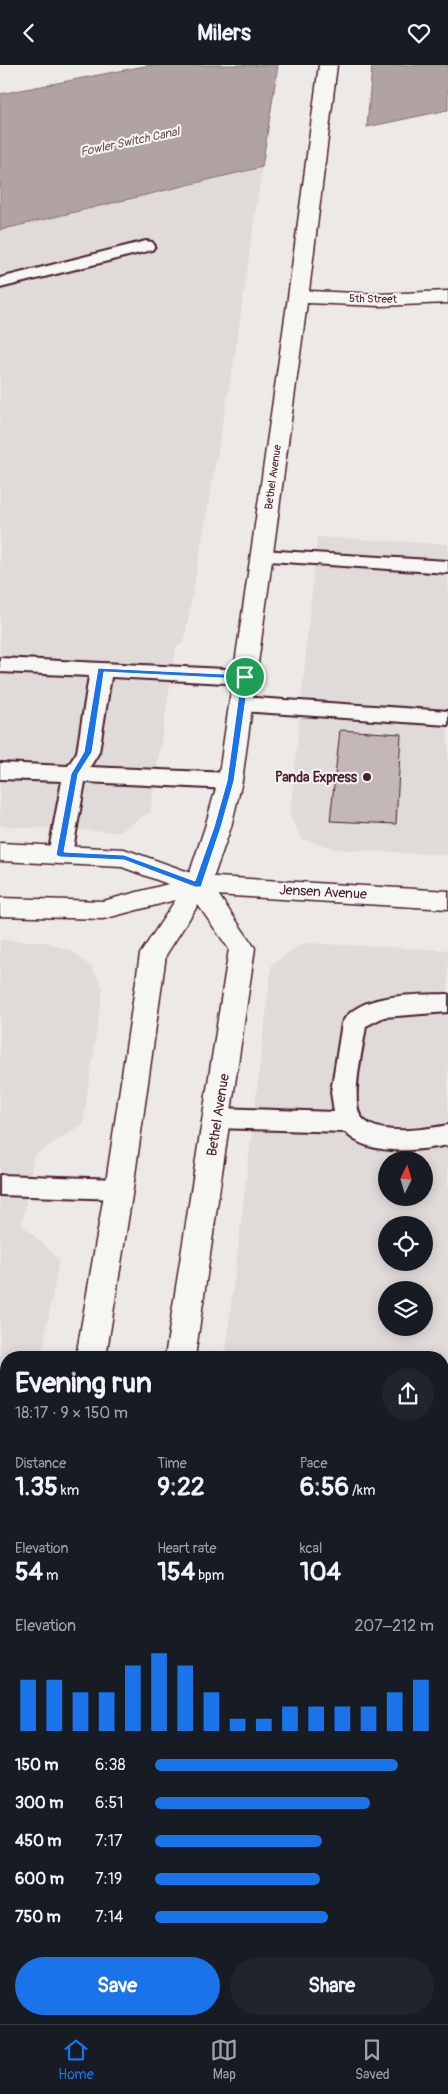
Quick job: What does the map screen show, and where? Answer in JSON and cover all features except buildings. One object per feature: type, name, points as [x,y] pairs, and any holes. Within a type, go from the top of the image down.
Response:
[{"type":"main road","name":"Bethel Avenue","points":[[92,1351],[119,1189],[153,954],[198,885],[218,827],[230,781],[298,297],[328,65]]},
{"type":"main road","name":"5th Street","points":[[298,297],[380,300],[448,297]]},
{"type":"main road","name":"Jensen Avenue","points":[[0,852],[124,858],[198,885],[448,900]]},
{"type":"main road","name":"Bethel Avenue","points":[[181,1351],[218,1118],[242,948],[198,885]]},
{"type":"main road","name":"Jensen Avenue","points":[[0,907],[103,910],[198,885]]},
{"type":"main road","points":[[96,1324],[101,1351]]},
{"type":"lane","points":[[0,283],[146,246]]},
{"type":"lane","points":[[262,555],[448,567]]},
{"type":"lane","points":[[0,665],[245,677]]},
{"type":"lane","points":[[60,855],[75,774],[88,752],[101,670]]},
{"type":"lane","points":[[241,704],[448,718]]},
{"type":"lane","points":[[0,771],[230,781]]},
{"type":"lane","points":[[448,1003],[392,1007],[365,1013],[358,1017],[354,1023],[344,1092],[348,1118],[361,1132],[375,1138],[422,1140],[448,1135]]},
{"type":"lane","points":[[218,1118],[352,1122]]},
{"type":"lane","points":[[0,1185],[119,1189]]},
{"type":"shaded area","points":[[262,167],[235,353],[184,642],[176,647],[150,812],[118,832],[0,826],[0,230]]},
{"type":"shaded area","points":[[317,537],[448,544],[448,855],[336,849],[302,839],[290,817]]},
{"type":"shaded area","points":[[0,940],[45,942],[73,952],[92,968],[103,987],[83,1124],[34,1155],[22,1224],[59,1260],[42,1351],[0,1351]]},
{"type":"shaded area","points":[[303,943],[448,950],[448,1351],[226,1351],[272,964]]},
{"type":"water","name":"Fowler Switch Canal","points":[[150,65],[278,65],[262,167],[0,230],[0,94]]},
{"type":"water","points":[[372,65],[448,65],[448,110],[367,127]]},
{"type":"place","name":"Panda Express","points":[[367,777]]},
{"type":"route","points":[[101,670],[245,677],[230,781],[218,827],[198,885],[124,858],[60,855],[75,774],[88,752],[101,670]]}]
